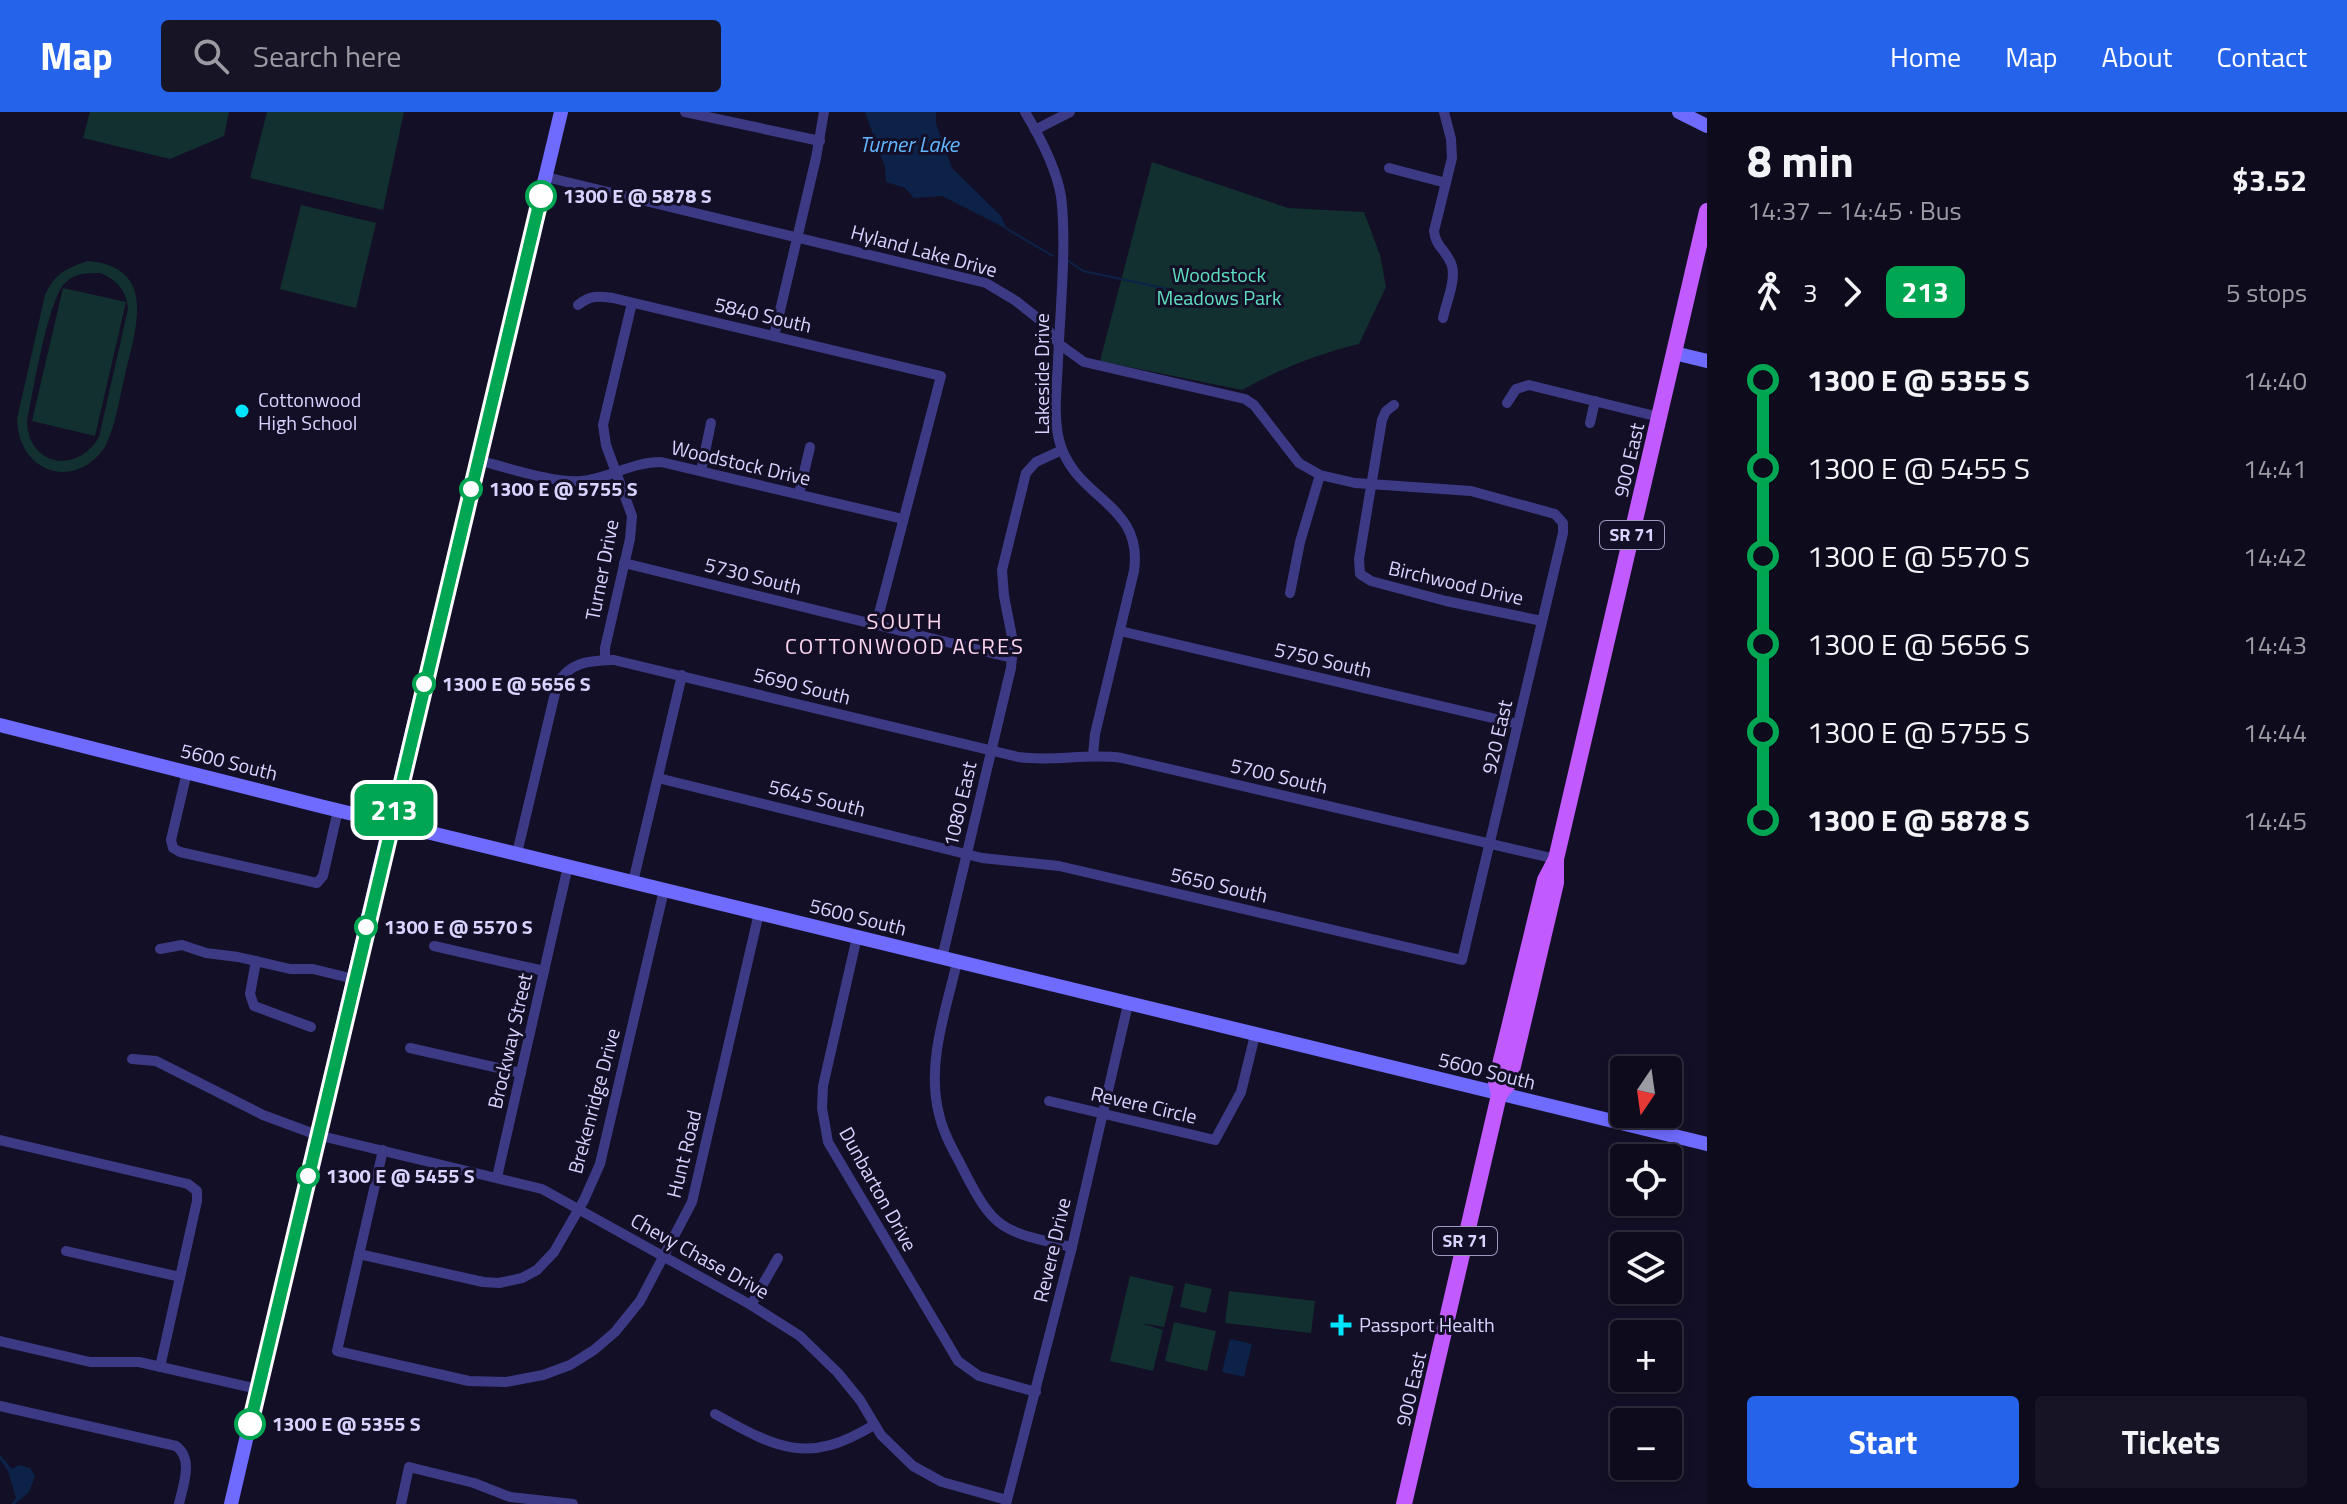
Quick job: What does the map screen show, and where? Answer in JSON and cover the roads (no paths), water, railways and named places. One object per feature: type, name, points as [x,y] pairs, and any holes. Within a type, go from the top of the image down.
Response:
[{"type":"main road","points":[[231,1504],[561,112]]},
{"type":"main road","points":[[1679,112],[1707,126]]},
{"type":"main road","name":"900 East","points":[[1404,1504],[1499,1095],[1509,1083],[1556,883],[1556,859],[1707,211]]},
{"type":"main road","points":[[1674,353],[1707,361]]},
{"type":"main road","name":"5600 South","points":[[0,725],[1707,1144]]},
{"type":"street","points":[[685,112],[720,115],[820,141]]},
{"type":"street","points":[[774,336],[820,141],[824,112]]},
{"type":"street","name":"Lakeside Drive","points":[[1025,112],[1060,193],[1062,238],[1056,414],[1062,450],[1087,487],[1117,512],[1132,534],[1135,560],[1095,734],[1093,755]]},
{"type":"street","points":[[1035,130],[1070,112]]},
{"type":"street","points":[[1443,318],[1452,270],[1435,242],[1434,231],[1452,152],[1444,112]]},
{"type":"street","points":[[1389,168],[1446,183]]},
{"type":"street","name":"Hyland Lake Drive","points":[[546,177],[986,283],[1029,311],[1059,344],[1084,362],[1245,399],[1254,405],[1299,463],[1320,475],[1372,484],[1471,491],[1555,514],[1563,523]]},
{"type":"street","name":"5840 South","points":[[578,305],[586,298],[597,296],[941,376],[903,519]]},
{"type":"street","name":"Turner Drive","points":[[605,660],[632,516],[606,445],[603,425],[632,303]]},
{"type":"street","points":[[1507,403],[1516,389],[1529,385],[1659,417]]},
{"type":"street","points":[[1590,423],[1595,401]]},
{"type":"street","points":[[1372,484],[1382,420],[1386,411],[1394,405]]},
{"type":"street","points":[[701,471],[711,423]]},
{"type":"street","points":[[799,494],[810,447]]},
{"type":"street","name":"1080 East","points":[[1062,450],[1036,462],[1026,473],[1004,557],[1002,583],[1011,625],[1012,658],[967,854],[935,1062],[937,1104],[946,1135],[979,1201],[994,1219],[1020,1235],[1072,1247]]},
{"type":"street","name":"Woodstock Drive","points":[[478,460],[579,482],[651,462],[903,519]]},
{"type":"street","points":[[1290,593],[1300,542],[1320,475]]},
{"type":"street","name":"Birchwood Drive","points":[[1372,484],[1359,559],[1359,571],[1363,577],[1446,601],[1542,621]]},
{"type":"street","points":[[876,625],[903,519]]},
{"type":"street","name":"920 East","points":[[1462,960],[1563,523]]},
{"type":"street","name":"5730 South","points":[[624,563],[1012,658]]},
{"type":"street","name":"5750 South","points":[[1120,631],[1518,724]]},
{"type":"street","points":[[517,853],[557,685],[562,676],[577,664],[605,660]]},
{"type":"street","name":"5690 South","points":[[605,660],[622,660],[991,751]]},
{"type":"street","points":[[633,882],[682,675]]},
{"type":"street","name":"5700 South","points":[[991,751],[1035,760],[1093,755],[1122,758],[1556,859]]},
{"type":"street","points":[[187,772],[171,840],[173,848],[317,883],[323,876],[338,810]]},
{"type":"street","name":"5645 South","points":[[658,778],[967,854]]},
{"type":"street","name":"5650 South","points":[[967,854],[1059,866],[1462,960]]},
{"type":"street","name":"Brockway Street","points":[[497,1177],[568,866]]},
{"type":"street","name":"Brekenridge Drive","points":[[359,1254],[483,1282],[507,1282],[530,1274],[549,1258],[595,1176],[603,1151],[664,890]]},
{"type":"street","name":"Hunt Road","points":[[359,1254],[337,1351],[469,1381],[506,1382],[543,1375],[582,1358],[615,1332],[640,1301],[692,1202],[759,913]]},
{"type":"street","name":"Dunbarton Drive","points":[[857,937],[823,1086],[822,1108],[828,1142],[958,1361],[979,1376],[1036,1392]]},
{"type":"street","points":[[160,949],[182,945],[206,953],[290,969],[313,969],[354,979]]},
{"type":"street","points":[[434,946],[544,971]]},
{"type":"street","points":[[256,961],[250,991],[252,1003],[261,1010],[311,1027]]},
{"type":"street","name":"Revere Drive","points":[[1007,1502],[1072,1247],[1128,1004]]},
{"type":"street","name":"Revere Circle","points":[[1049,1101],[1215,1140],[1241,1092],[1255,1035]]},
{"type":"street","points":[[410,1048],[521,1073]]},
{"type":"street","name":"Chevy Chase Drive","points":[[132,1059],[156,1061],[263,1115],[317,1135],[535,1186],[793,1331],[826,1360],[860,1400],[895,1452],[922,1472],[953,1486],[1007,1502]]},
{"type":"street","points":[[0,1140],[188,1184],[197,1191],[160,1367]]},
{"type":"street","points":[[359,1254],[383,1150]]},
{"type":"street","points":[[66,1251],[180,1277]]},
{"type":"street","points":[[751,1305],[778,1258]]},
{"type":"street","points":[[0,1341],[85,1361],[129,1361],[258,1389]]},
{"type":"street","points":[[0,1406],[176,1446],[184,1454],[186,1464],[179,1504]]},
{"type":"street","points":[[715,1414],[769,1443],[800,1449],[821,1448],[842,1442],[874,1425]]},
{"type":"street","points":[[401,1504],[409,1467],[474,1483],[509,1500],[573,1504]]},
{"type":"water","name":"Turner Lake","points":[[865,112],[936,112],[936,124],[952,168],[1001,216],[1007,229],[942,196],[914,198],[905,188],[886,182],[885,167]]},
{"type":"water","points":[[1230,1339],[1252,1344],[1244,1377],[1222,1372]]},
{"type":"water","points":[[0,1455],[12,1469],[19,1465],[30,1468],[35,1476],[29,1492],[15,1504],[11,1504],[16,1498]]},
{"type":"waterway","points":[[1007,229],[1053,256]]},
{"type":"waterway","points":[[1067,260],[1083,271],[1173,290],[1189,300]]},
{"type":"place","name":"1300 E @ 5878 S","points":[[541,196]]},
{"type":"place","name":"Cottonwood High School","points":[[242,411]]},
{"type":"place","name":"1300 E @ 5755 S","points":[[471,489]]},
{"type":"place","name":"1300 E @ 5656 S","points":[[424,684]]},
{"type":"place","name":"1300 E @ 5570 S","points":[[366,927]]},
{"type":"place","name":"1300 E @ 5455 S","points":[[308,1176]]},
{"type":"place","name":"Passport Health","points":[[1341,1325]]},
{"type":"place","name":"1300 E @ 5355 S","points":[[250,1424]]},
{"type":"district","name":"SOUTH COTTONWOOD ACRES","points":[[905,634]]},
{"type":"park label","name":"Woodstock Meadows Park","points":[[1219,286]]}]
